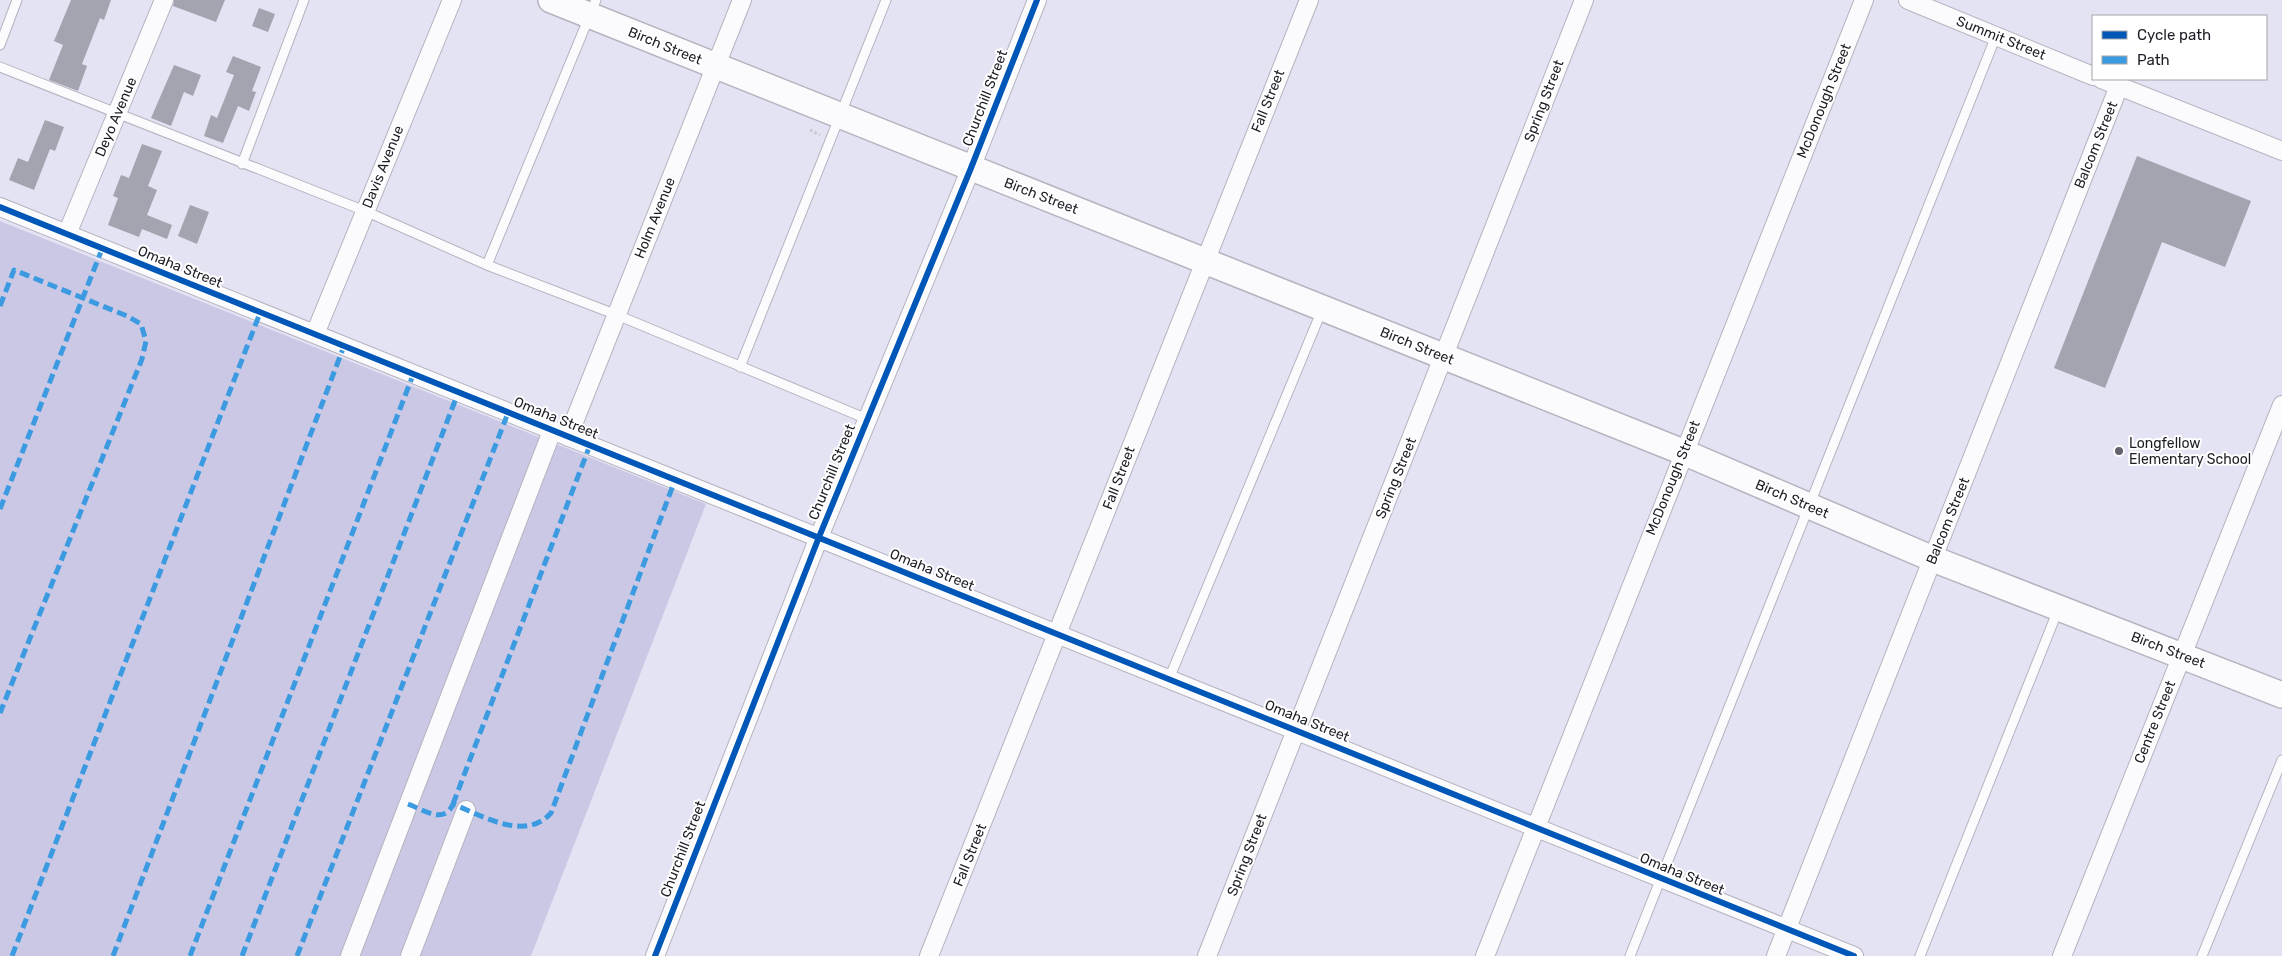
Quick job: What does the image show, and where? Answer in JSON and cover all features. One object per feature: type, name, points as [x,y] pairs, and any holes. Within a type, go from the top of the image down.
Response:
[{"type":"main road","name":"Birch Street","points":[[551,0],[593,8],[716,67],[1683,452],[1933,559],[2282,695]]},
{"type":"street","name":"Deyo Avenue","points":[[67,234],[164,0]]},
{"type":"street","name":"Davis Avenue","points":[[315,334],[452,0]]},
{"type":"street","name":"Holm Avenue","points":[[350,956],[560,434],[617,315],[742,0]]},
{"type":"street","name":"Churchill Street","points":[[655,956],[819,537],[971,168],[1037,0]]},
{"type":"street","name":"Fall Street","points":[[929,956],[1058,635],[1204,260],[1309,0]]},
{"type":"street","name":"Spring Street","points":[[1207,956],[1584,0]]},
{"type":"street","name":"McDonough Street","points":[[1484,956],[1864,0]]},
{"type":"street","name":"Summit Street","points":[[1908,0],[2092,76]]},
{"type":"street","points":[[2104,80],[2282,151]]},
{"type":"street","name":"Balcom Street","points":[[1776,956],[2119,86]]},
{"type":"street","name":"Omaha Street","points":[[0,207],[1854,956]]},
{"type":"street","name":"Centre Street","points":[[2062,956],[2282,405]]},
{"type":"street","points":[[410,956],[466,810]]},
{"type":"lane","points":[[0,45],[18,0]]},
{"type":"lane","points":[[242,164],[304,0]]},
{"type":"lane","points":[[740,367],[886,0]]},
{"type":"lane","points":[[487,265],[593,8]]},
{"type":"lane","points":[[1630,956],[1996,36]]},
{"type":"lane","points":[[0,67],[364,212],[487,265],[617,315],[868,419]]},
{"type":"lane","points":[[1170,679],[1323,308]]},
{"type":"lane","points":[[1920,956],[2059,608]]},
{"type":"lane","points":[[2202,956],[2282,760]]},
{"type":"path","points":[[810,130],[820,135]]},
{"type":"shaded area","points":[[0,221],[706,504],[531,956],[0,956]]},
{"type":"building","points":[[71,0],[111,0],[104,20],[100,18],[82,64],[87,66],[78,91],[49,80],[63,45],[54,41]]},
{"type":"building","points":[[174,0],[225,0],[216,22],[173,6]]},
{"type":"building","points":[[259,8],[275,14],[268,32],[252,26]]},
{"type":"building","points":[[233,56],[261,67],[252,91],[256,92],[249,111],[238,106],[223,143],[204,136],[211,115],[217,118],[234,75],[226,72]]},
{"type":"building","points":[[174,65],[201,75],[193,96],[184,92],[171,126],[151,118]]},
{"type":"building","points":[[45,120],[64,127],[55,151],[50,149],[34,190],[9,180],[18,158],[28,162]]},
{"type":"building","points":[[142,144],[162,151],[148,186],[157,190],[147,215],[172,225],[167,239],[142,229],[139,237],[108,225],[118,198],[113,196],[121,175],[129,178]]},
{"type":"building","points":[[2137,156],[2251,201],[2225,267],[2162,242],[2105,388],[2054,368]]},
{"type":"building","points":[[190,205],[209,212],[197,244],[178,236]]},
{"type":"marked path","points":[[0,509],[102,249]]},
{"type":"marked path","points":[[0,306],[14,270],[127,316],[141,324],[146,341],[142,359],[0,713]]},
{"type":"marked path","points":[[12,956],[260,313]]},
{"type":"marked path","points":[[113,956],[344,346]]},
{"type":"marked path","points":[[190,956],[413,375]]},
{"type":"marked path","points":[[242,956],[458,393]]},
{"type":"marked path","points":[[297,956],[508,413]]},
{"type":"marked path","points":[[453,804],[590,445]]},
{"type":"marked path","points":[[408,804],[439,815],[444,814],[453,804],[490,820],[516,826],[529,826],[541,821],[551,813],[675,480]]},
{"type":"cycle path","points":[[655,956],[819,537],[971,168],[1037,0]]},
{"type":"cycle path","points":[[0,207],[1854,956]]},
{"type":"place","name":"Longfellow Elementary School","points":[[2119,451]]}]
